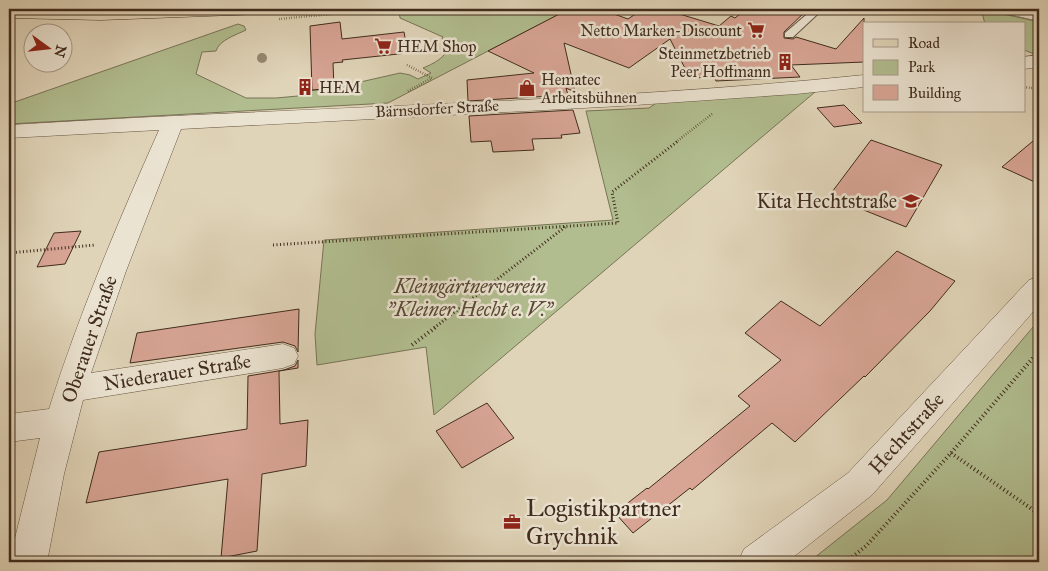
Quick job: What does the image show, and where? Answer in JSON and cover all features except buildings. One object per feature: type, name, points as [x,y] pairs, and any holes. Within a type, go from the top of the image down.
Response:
[{"type":"main road","points":[[9,12],[110,14],[260,9]]},
{"type":"street","points":[[1010,9],[1039,16]]},
{"type":"street","points":[[1026,63],[1039,61]]},
{"type":"street","name":"Bärnsdorfer Straße","points":[[9,131],[621,100],[796,88],[863,81]]},
{"type":"street","name":"Oberauer Straße","points":[[28,562],[61,422],[122,242],[173,123]]},
{"type":"street","name":"Hechtstraße","points":[[757,562],[860,484],[1039,287]]},
{"type":"street","name":"Niederauer Straße","points":[[72,389],[283,356]]},
{"type":"street","points":[[9,428],[61,422]]},
{"type":"lane","points":[[789,35],[818,9]]},
{"type":"path","points":[[407,65],[432,78]]},
{"type":"path","points":[[1026,87],[1039,89]]},
{"type":"path","points":[[273,245],[618,223],[612,192],[721,107],[708,94]]},
{"type":"path","points":[[412,345],[566,227]]},
{"type":"path","points":[[9,253],[122,242]]},
{"type":"path","points":[[846,562],[866,546],[951,453],[1039,351]]},
{"type":"path","points":[[951,453],[1039,514]]},
{"type":"green space","points":[[399,9],[569,9],[388,103],[9,124],[9,104],[238,24],[244,26],[246,30],[224,41],[216,51],[202,52],[196,74],[246,98],[309,95],[308,91],[334,88],[400,73],[418,79],[431,73],[423,68],[442,57],[447,49],[446,44],[442,39],[443,37],[400,18]]},
{"type":"green space","points":[[981,9],[1039,22],[1039,54],[1026,51],[1026,22],[984,22]]},
{"type":"green space","name":"Kleingärtnerverein \"Kleiner Hecht e. V.\"","points":[[815,92],[434,415],[426,347],[317,365],[315,334],[324,240],[613,220],[586,111],[649,108],[659,101]]},
{"type":"green space","points":[[1039,320],[1039,562],[809,562],[887,500]]},
{"type":"place","name":"Netto Marken-Discount","points":[[756,30]]},
{"type":"place","name":"HEM Shop","points":[[383,46]]},
{"type":"place","name":"Steinmetzbetrieb Peer Hoffmann","points":[[785,62]]},
{"type":"place","name":"HEM","points":[[305,87]]},
{"type":"place","name":"Hematec Arbeitsbühnen","points":[[527,88]]},
{"type":"place","name":"Kita Hechtstraße","points":[[911,201]]},
{"type":"place","name":"Logistikpartner Grychnik","points":[[512,522]]}]
